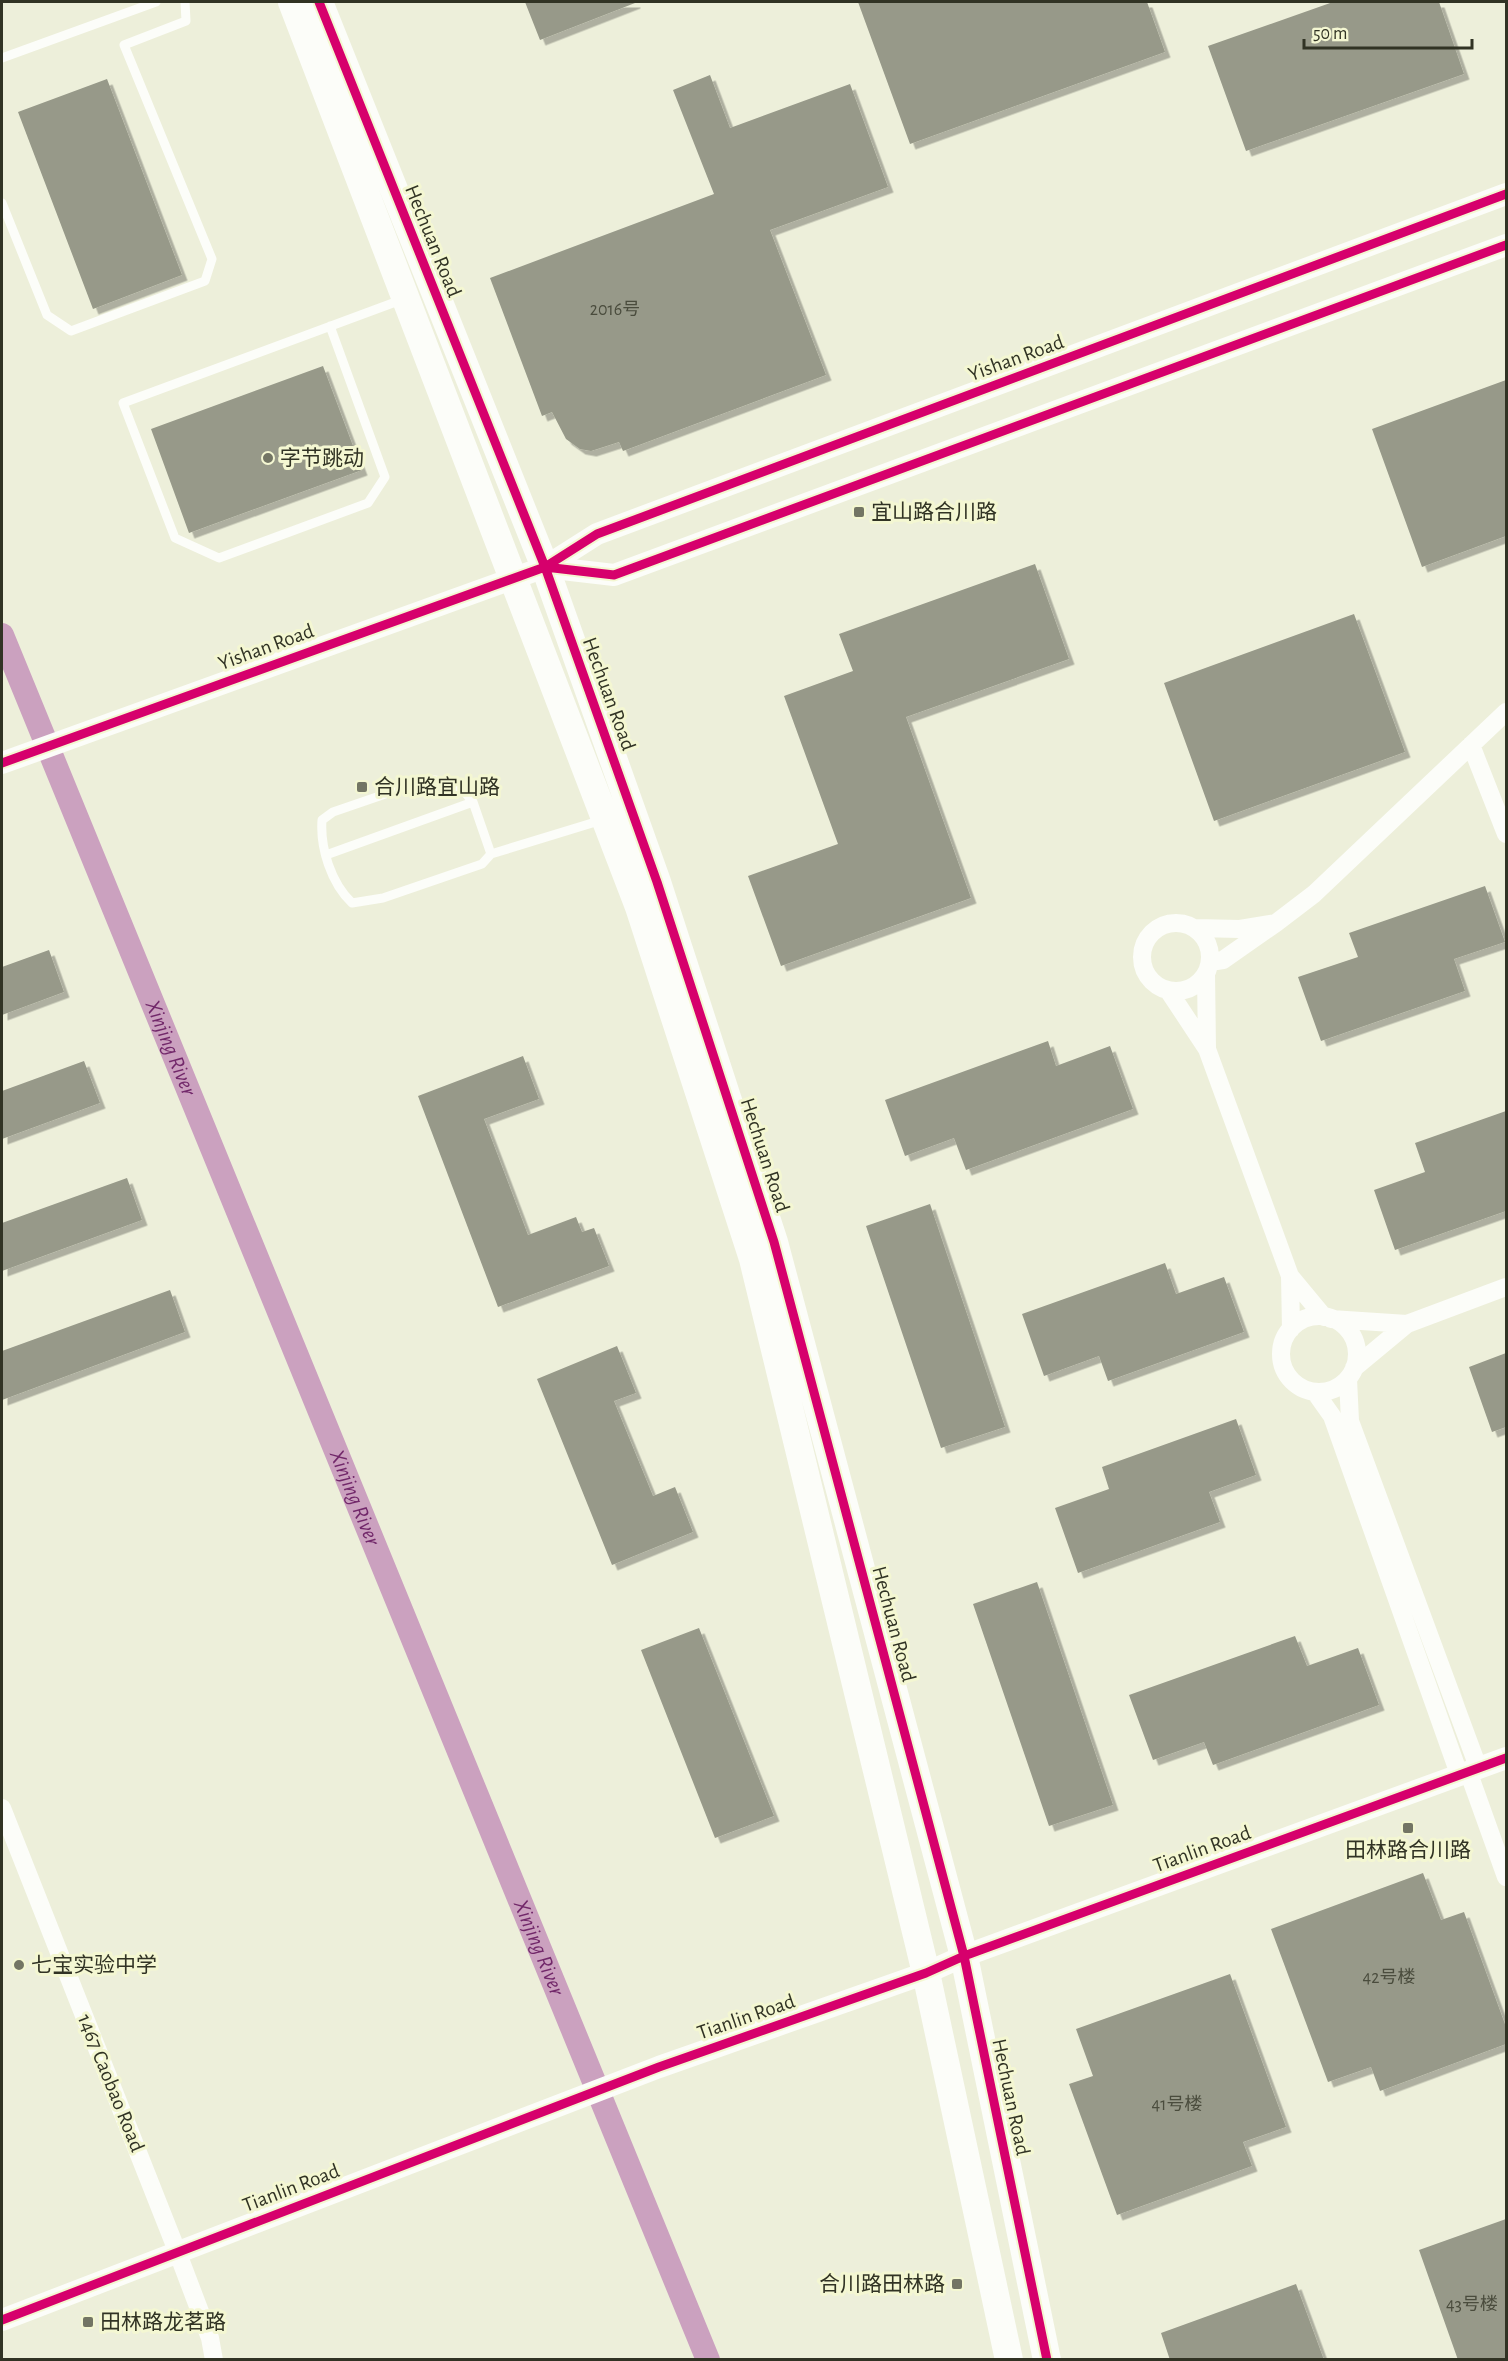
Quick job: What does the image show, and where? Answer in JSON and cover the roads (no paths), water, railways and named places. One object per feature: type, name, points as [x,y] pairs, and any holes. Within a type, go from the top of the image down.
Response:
[{"type":"main road","name":"Hechuan Road","points":[[292,2],[639,907],[753,1259],[926,1972],[1009,2360]]},
{"type":"main road","name":"Hechuan Road","points":[[319,2],[544,567],[657,882],[774,1242],[964,1956],[1047,2360]]},
{"type":"street","name":"Yishan Road","points":[[2,763],[513,576],[544,567],[597,534],[1506,194]]},
{"type":"street","name":"Yishan Road","points":[[544,567],[614,575],[1506,245]]},
{"type":"street","points":[[1276,924],[1240,929],[1195,928],[1178,922],[1166,924],[1148,936],[1143,946],[1144,968],[1157,986],[1167,990],[1190,988],[1208,967],[1223,960],[1276,924],[1314,894],[1506,712]]},
{"type":"street","points":[[1472,745],[1506,834]]},
{"type":"street","points":[[1195,928],[1206,940],[1207,1049]]},
{"type":"street","points":[[1167,990],[1207,1049],[1290,1276],[1291,1329]]},
{"type":"street","points":[[1290,1276],[1327,1318],[1342,1324],[1350,1333],[1357,1356],[1351,1373],[1350,1421],[1506,1878]]},
{"type":"street","points":[[1407,1324],[1306,1318],[1291,1329],[1282,1346],[1281,1359],[1285,1371],[1303,1389],[1315,1392],[1327,1391],[1407,1324],[1506,1287]]},
{"type":"street","points":[[1315,1392],[1332,1416],[1468,1771]]},
{"type":"street","name":"Tianlin Road","points":[[2,2320],[659,2067],[926,1972],[964,1956],[1506,1758]]},
{"type":"street","name":"1467 Caobao Road","points":[[2,1809],[177,2251],[210,2338],[214,2360]]},
{"type":"lane","points":[[2,58],[156,2]]},
{"type":"lane","points":[[2,203],[47,315],[71,331],[205,281],[212,259],[124,45],[186,21],[185,2]]},
{"type":"lane","points":[[330,326],[385,477],[368,503],[219,558],[176,538],[123,403],[330,326],[406,298]]},
{"type":"lane","points":[[491,855],[473,802],[464,790],[447,782],[429,779],[333,812],[322,820],[320,841],[340,892],[352,903],[383,898],[482,864],[491,855],[605,819]]},
{"type":"lane","points":[[326,855],[473,802]]},
{"type":"waterway","name":"Xinjing River","points":[[2,635],[708,2360]]},
{"type":"place","name":"字节跳动","points":[[268,458]]},
{"type":"place","name":"宜山路合川路","points":[[859,512]]},
{"type":"place","name":"合川路宜山路","points":[[362,787]]},
{"type":"place","name":"田林路合川路","points":[[1408,1828]]},
{"type":"place","name":"七宝实验中学","points":[[19,1965]]},
{"type":"place","name":"合川路田林路","points":[[957,2284]]},
{"type":"place","name":"田林路龙茗路","points":[[88,2322]]}]
